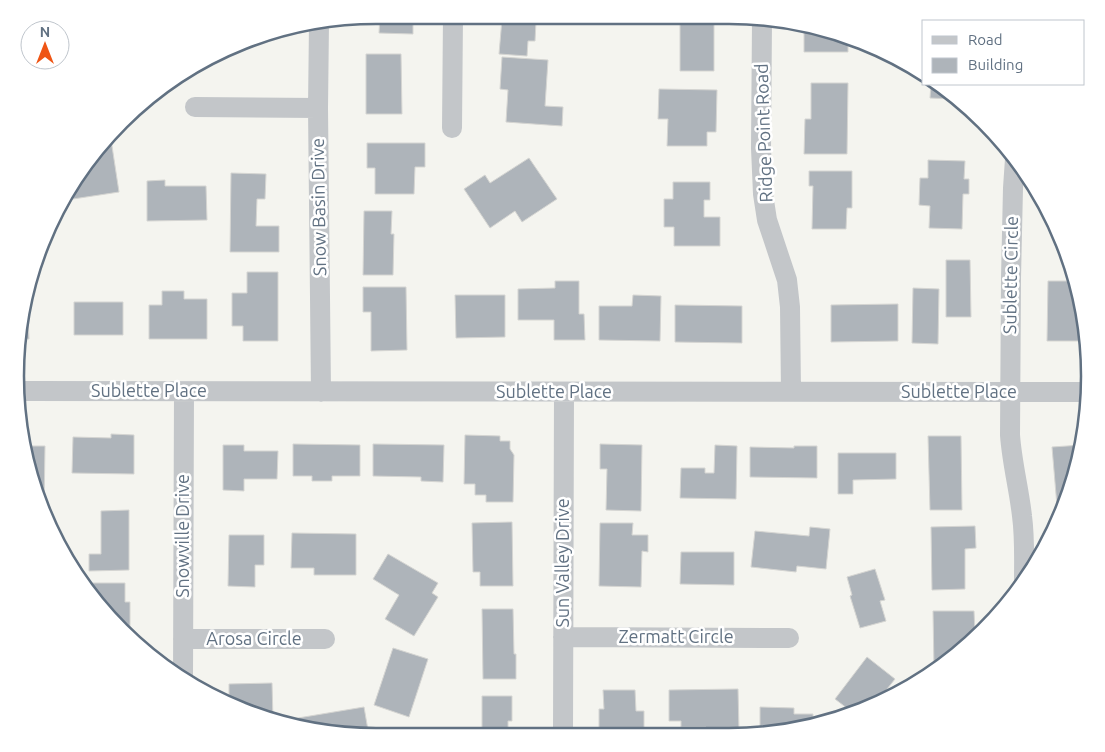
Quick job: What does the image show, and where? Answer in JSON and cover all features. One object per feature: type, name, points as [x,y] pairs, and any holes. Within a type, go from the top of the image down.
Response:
[{"type":"street","points":[[452,128],[453,24]]},
{"type":"street","name":"Ridge Point Road","points":[[762,26],[763,194],[767,220],[788,289],[791,392]]},
{"type":"street","name":"Snow Basin Drive","points":[[319,29],[321,392]]},
{"type":"street","points":[[196,107],[318,108]]},
{"type":"street","name":"Sublette Circle","points":[[1014,170],[1010,436],[1022,517],[1024,569]]},
{"type":"street","name":"Sublette Place","points":[[25,391],[1080,392]]},
{"type":"street","name":"Snowville Drive","points":[[183,671],[184,392]]},
{"type":"street","name":"Sun Valley Drive","points":[[563,728],[564,392]]},
{"type":"street","name":"Zermatt Circle","points":[[563,637],[790,638]]},
{"type":"street","name":"Arosa Circle","points":[[183,639],[326,640]]},
{"type":"building","points":[[380,24],[413,24],[413,34],[379,33]]},
{"type":"building","points":[[502,24],[536,24],[535,41],[528,41],[527,56],[499,54]]},
{"type":"building","points":[[680,24],[714,24],[714,71],[680,71]]},
{"type":"building","points":[[804,32],[848,44],[848,52],[804,52]]},
{"type":"building","points":[[366,54],[401,54],[402,114],[366,114]]},
{"type":"building","points":[[502,57],[548,60],[545,106],[563,107],[562,126],[506,122],[508,90],[500,89]]},
{"type":"building","points":[[811,83],[848,83],[847,154],[804,154],[805,119],[811,119]]},
{"type":"building","points":[[931,87],[945,99],[930,98]]},
{"type":"building","points":[[659,89],[717,90],[716,132],[707,132],[707,146],[667,146],[668,119],[658,119]]},
{"type":"building","points":[[112,143],[119,192],[73,199],[83,180]]},
{"type":"building","points":[[367,143],[425,143],[425,167],[415,167],[414,194],[375,194],[375,168],[367,168]]},
{"type":"building","points":[[529,158],[557,199],[522,222],[515,211],[490,228],[464,189],[485,175],[490,183]]},
{"type":"building","points":[[928,160],[965,161],[964,179],[969,179],[969,194],[963,194],[962,229],[929,228],[930,206],[919,205],[920,178],[928,178]]},
{"type":"building","points":[[809,171],[852,171],[852,208],[847,208],[846,229],[812,229],[813,186],[809,186]]},
{"type":"building","points":[[231,173],[266,174],[265,199],[257,199],[256,226],[279,226],[279,252],[230,252]]},
{"type":"building","points":[[165,180],[165,186],[206,186],[207,220],[147,221],[147,181]]},
{"type":"building","points":[[673,182],[710,182],[710,200],[704,200],[704,217],[720,217],[720,246],[674,246],[674,227],[664,227],[664,199],[673,199]]},
{"type":"building","points":[[364,211],[392,211],[391,234],[394,234],[393,275],[363,275]]},
{"type":"building","points":[[946,260],[970,260],[971,317],[946,317]]},
{"type":"building","points":[[247,272],[278,272],[278,341],[243,341],[243,326],[232,326],[232,293],[247,293]]},
{"type":"building","points":[[555,281],[579,281],[579,314],[584,314],[585,340],[554,340],[554,320],[518,320],[518,289],[555,288]]},
{"type":"building","points":[[1048,281],[1068,281],[1079,341],[1047,341]]},
{"type":"building","points":[[363,287],[406,287],[407,350],[371,351],[371,312],[363,312]]},
{"type":"building","points":[[913,288],[939,289],[938,344],[912,343]]},
{"type":"building","points":[[162,291],[184,291],[184,299],[207,299],[207,339],[149,339],[149,305],[162,305]]},
{"type":"building","points":[[455,295],[505,295],[505,337],[456,338]]},
{"type":"building","points":[[633,295],[661,296],[660,341],[599,340],[599,306],[632,306]]},
{"type":"building","points":[[74,302],[123,302],[123,335],[74,335]]},
{"type":"building","points":[[898,304],[898,341],[831,342],[831,305]]},
{"type":"building","points":[[675,305],[742,306],[742,343],[675,342]]},
{"type":"building","points":[[28,323],[29,339],[26,339]]},
{"type":"building","points":[[111,434],[134,435],[134,474],[72,473],[73,437],[111,438]]},
{"type":"building","points":[[465,435],[500,436],[500,441],[510,441],[510,449],[514,455],[513,502],[486,502],[486,495],[475,495],[475,484],[464,484]]},
{"type":"building","points":[[928,436],[961,436],[962,510],[930,510]]},
{"type":"building","points":[[293,444],[360,445],[360,476],[332,476],[332,481],[312,481],[312,476],[293,476]]},
{"type":"building","points":[[373,444],[444,445],[443,482],[421,481],[421,477],[373,476]]},
{"type":"building","points":[[600,444],[642,445],[641,511],[606,510],[607,469],[600,469]]},
{"type":"building","points":[[223,445],[244,445],[244,451],[278,451],[277,479],[244,479],[244,491],[223,490]]},
{"type":"building","points":[[715,445],[737,446],[736,499],[680,498],[681,468],[705,468],[705,473],[714,473]]},
{"type":"building","points":[[31,446],[45,446],[44,494]]},
{"type":"building","points":[[794,446],[817,446],[817,478],[750,477],[750,447],[794,448]]},
{"type":"building","points":[[1074,446],[1063,489],[1057,504],[1052,447]]},
{"type":"building","points":[[838,453],[896,453],[896,479],[853,480],[853,494],[838,494]]},
{"type":"building","points":[[129,510],[129,570],[89,571],[89,554],[101,554],[101,511]]},
{"type":"building","points":[[512,522],[513,586],[480,586],[480,572],[473,572],[472,523]]},
{"type":"building","points":[[600,523],[633,523],[632,535],[648,535],[648,552],[642,551],[641,587],[599,586]]},
{"type":"building","points":[[975,526],[976,548],[965,549],[965,589],[932,590],[931,527]]},
{"type":"building","points":[[810,527],[830,529],[826,569],[797,566],[796,572],[751,567],[755,531],[809,536]]},
{"type":"building","points":[[292,533],[356,534],[356,575],[314,575],[314,568],[291,568]]},
{"type":"building","points":[[229,535],[264,535],[264,565],[255,565],[255,587],[228,586]]},
{"type":"building","points":[[681,552],[734,552],[734,585],[680,584]]},
{"type":"building","points":[[388,554],[438,583],[432,593],[438,597],[414,636],[385,619],[399,595],[373,579]]},
{"type":"building","points":[[875,569],[885,600],[880,601],[886,621],[860,628],[850,596],[852,595],[847,577]]},
{"type":"building","points":[[125,583],[125,602],[130,602],[130,628],[111,608],[92,584]]},
{"type":"building","points":[[482,609],[513,609],[516,679],[483,679]]},
{"type":"building","points":[[933,611],[974,611],[975,628],[934,662]]},
{"type":"building","points":[[393,648],[428,659],[409,717],[374,705]]},
{"type":"building","points":[[867,657],[895,679],[884,692],[847,708],[835,699]]},
{"type":"building","points":[[272,683],[273,713],[229,696],[229,684]]},
{"type":"building","points":[[738,689],[739,728],[681,727],[681,721],[669,721],[669,690]]},
{"type":"building","points":[[603,690],[635,690],[636,711],[644,711],[644,728],[599,728],[599,709],[604,709]]},
{"type":"building","points":[[482,696],[512,696],[512,721],[508,721],[508,728],[482,728]]},
{"type":"building","points":[[364,707],[368,728],[330,725],[296,718]]},
{"type":"building","points":[[760,707],[794,708],[794,714],[813,714],[813,718],[760,726]]}]
